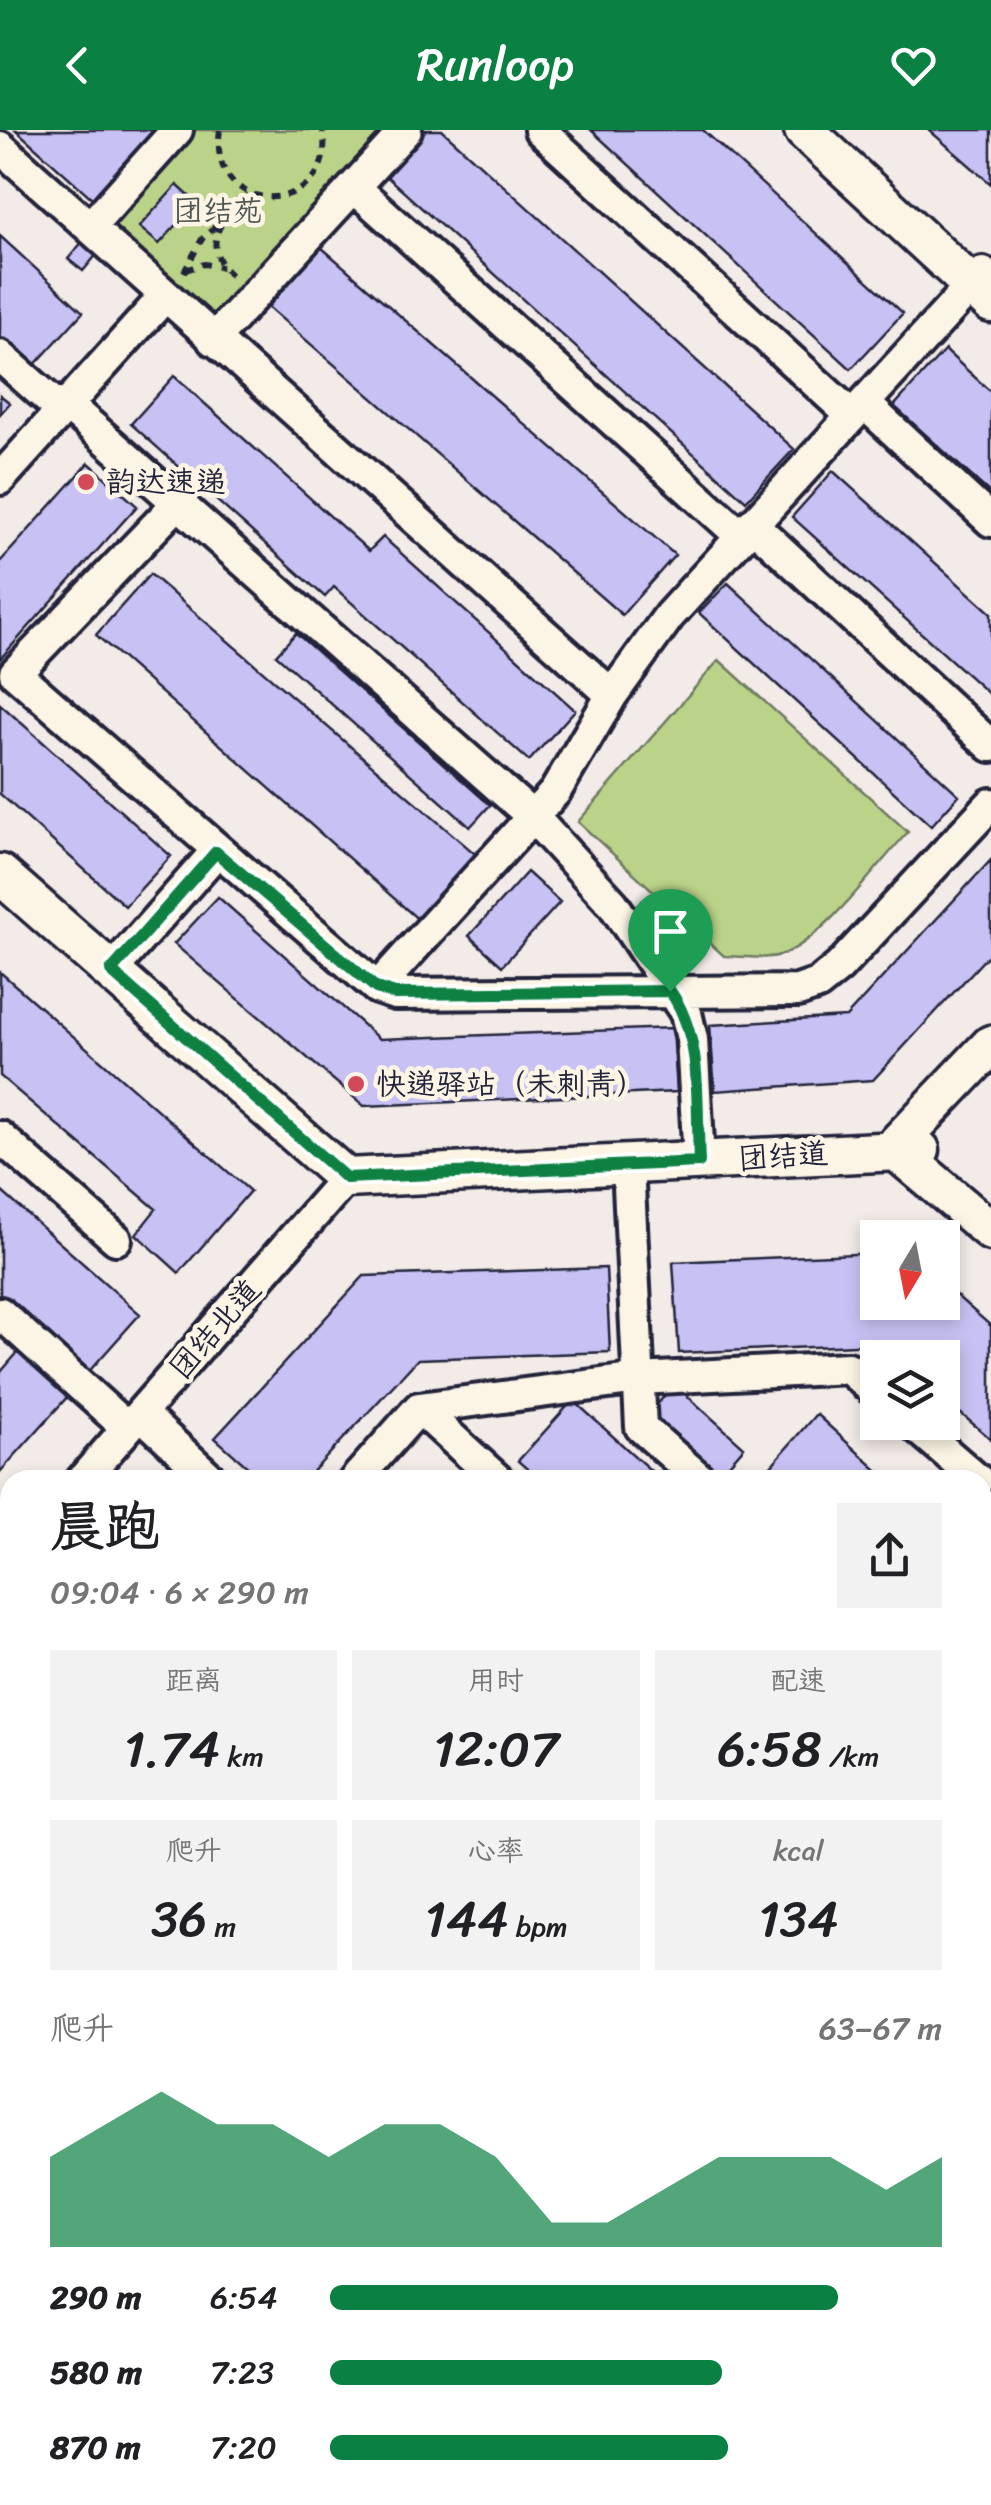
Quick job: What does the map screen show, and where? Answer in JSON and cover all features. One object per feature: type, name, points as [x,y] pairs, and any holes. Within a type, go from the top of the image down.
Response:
[{"type":"street","points":[[90,227],[177,130]]},
{"type":"street","points":[[213,340],[406,130]]},
{"type":"street","points":[[540,130],[991,521]]},
{"type":"street","points":[[804,130],[984,285]]},
{"type":"street","points":[[826,130],[984,285]]},
{"type":"street","points":[[0,147],[612,695]]},
{"type":"street","points":[[354,187],[991,746]]},
{"type":"street","points":[[376,988],[555,792],[612,695],[669,616],[858,409],[984,285]]},
{"type":"street","points":[[0,479],[165,296]]},
{"type":"street","points":[[0,356],[177,504],[533,817],[613,904],[654,960],[686,1014],[692,1039],[699,1162]]},
{"type":"street","points":[[177,504],[16,673],[216,852],[376,988],[395,994],[766,993],[818,984],[860,946],[991,804]]},
{"type":"street","points":[[111,971],[216,852]]},
{"type":"street","points":[[0,874],[346,1178]]},
{"type":"street","points":[[907,1149],[991,1046]]},
{"type":"street","points":[[907,1149],[991,1071]]},
{"type":"street","points":[[0,1137],[116,1239]]},
{"type":"street","points":[[907,1149],[991,1210]]},
{"type":"street","points":[[907,1149],[991,1231]]},
{"type":"street","name":"团结道","points":[[346,1178],[907,1149]]},
{"type":"street","points":[[628,1166],[641,1426],[690,1470]]},
{"type":"street","name":"团结北道","points":[[91,1470],[346,1178]]},
{"type":"street","points":[[0,1314],[199,1470]]},
{"type":"street","points":[[364,1470],[419,1408],[639,1379],[848,1368],[860,1378]]},
{"type":"street","points":[[419,1408],[487,1470]]},
{"type":"street","points":[[932,1440],[966,1470]]},
{"type":"path","points":[[220,130],[218,145],[225,172],[246,192],[276,198],[304,187],[322,163],[323,130]]},
{"type":"path","points":[[165,296],[185,271],[202,239],[246,192]]},
{"type":"path","points":[[220,222],[214,243],[223,267],[254,296]]},
{"type":"path","points":[[185,271],[204,264],[223,267]]},
{"type":"green space","name":"团结苑","points":[[190,130],[393,130],[218,321],[109,221]]},
{"type":"green space","points":[[719,660],[908,832],[835,915],[802,944],[779,955],[724,956],[578,822]]},
{"type":"building","points":[[16,130],[158,130],[94,200]]},
{"type":"building","points":[[426,130],[442,130],[794,449],[746,501],[385,175]]},
{"type":"building","points":[[591,130],[703,130],[903,313],[851,369]]},
{"type":"building","points":[[929,130],[991,130],[991,184]]},
{"type":"building","points":[[177,185],[197,203],[159,244],[139,227]]},
{"type":"building","points":[[0,236],[83,312],[30,370],[0,344]]},
{"type":"building","points":[[83,241],[98,253],[83,271],[68,259]]},
{"type":"building","points":[[321,247],[675,555],[622,615],[268,307]]},
{"type":"building","points":[[945,350],[991,392],[991,494],[894,406]]},
{"type":"building","points":[[174,376],[369,551],[383,537],[575,710],[529,761],[334,587],[325,597],[131,424]]},
{"type":"building","points":[[0,395],[10,403],[0,414]]},
{"type":"building","points":[[89,463],[137,506],[0,659],[0,562]]},
{"type":"building","points":[[833,471],[991,613],[991,696],[792,517]]},
{"type":"building","points":[[150,574],[480,858],[422,923],[96,635]]},
{"type":"building","points":[[728,583],[959,795],[931,826],[699,613]]},
{"type":"building","points":[[296,633],[490,805],[470,827],[276,655]]},
{"type":"building","points":[[0,704],[171,856],[125,906],[0,794]]},
{"type":"building","points":[[991,860],[991,952],[873,1080],[715,1091],[710,1025],[846,1017]]},
{"type":"building","points":[[527,872],[560,902],[502,966],[469,936]]},
{"type":"building","points":[[218,897],[379,1039],[673,1028],[677,1092],[364,1106],[174,944]]},
{"type":"building","points":[[0,972],[250,1191],[179,1273],[136,1234],[156,1209],[0,1076]]},
{"type":"building","points":[[0,1190],[140,1314],[84,1377],[0,1301]]},
{"type":"building","points":[[860,1254],[860,1320],[960,1320],[960,1299],[991,1326],[991,1439],[960,1413],[960,1340],[860,1340],[860,1345],[679,1353],[673,1262]]},
{"type":"building","points":[[606,1268],[610,1352],[418,1359],[314,1470],[251,1470],[215,1438],[364,1276]]},
{"type":"building","points":[[19,1351],[68,1396],[2,1470],[0,1470],[0,1373]]},
{"type":"building","points":[[674,1384],[744,1447],[724,1470],[708,1470],[647,1417]]},
{"type":"building","points":[[573,1400],[650,1470],[528,1470],[518,1461]]},
{"type":"building","points":[[816,1414],[877,1470],[768,1470]]},
{"type":"place","name":"韵达速递","points":[[86,482]]},
{"type":"place","name":"快递驿站（未刺青）","points":[[356,1084]]},
{"type":"route","points":[[216,852],[376,988],[395,994],[670,991],[686,1014],[692,1039],[699,1162],[346,1178],[111,971],[216,852]]}]
